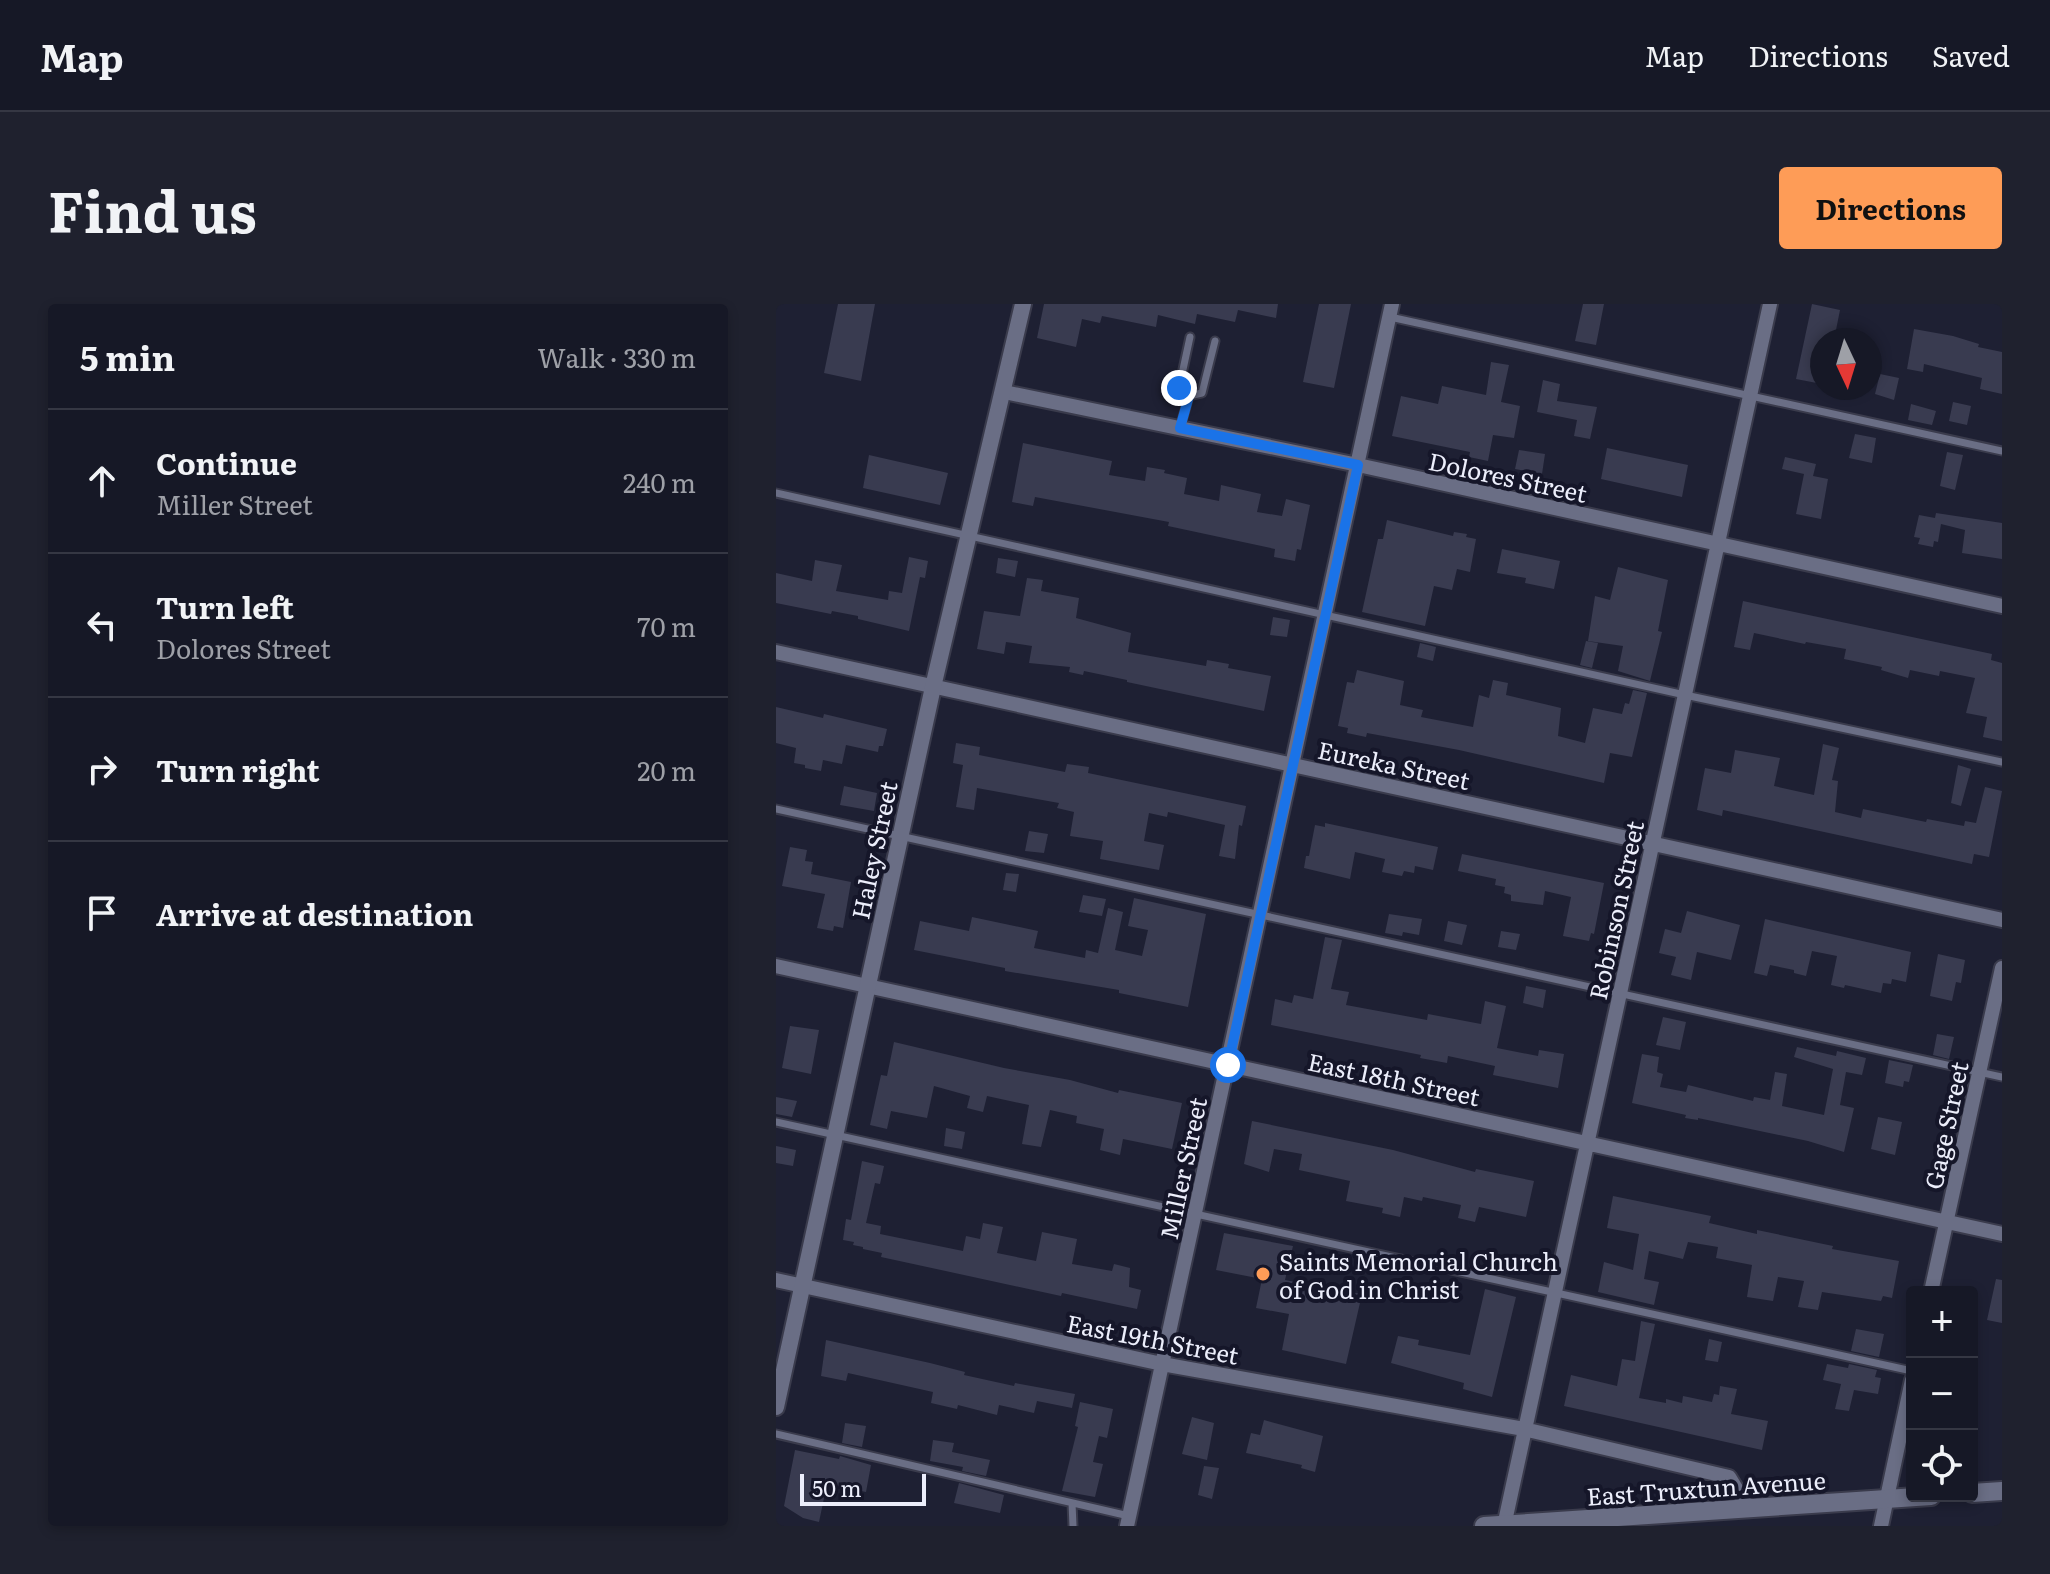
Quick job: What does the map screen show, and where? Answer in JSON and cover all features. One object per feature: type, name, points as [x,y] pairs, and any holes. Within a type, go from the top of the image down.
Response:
[{"type":"main road","points":[[1978,1493],[2002,1491]]},
{"type":"main road","name":"East Truxtun Avenue","points":[[1484,1526],[1906,1498]]},
{"type":"street","name":"Haley Street","points":[[776,1407],[933,687],[1023,304]]},
{"type":"street","name":"Robinson Street","points":[[1504,1525],[1770,304]]},
{"type":"street","name":"Miller Street","points":[[1128,1521],[1391,310]]},
{"type":"street","name":"Dolores Street","points":[[1004,392],[1358,465],[2002,606]]},
{"type":"street","name":"Eureka Street","points":[[776,652],[2002,920]]},
{"type":"street","name":"East 18th Street","points":[[776,966],[2002,1234]]},
{"type":"street","name":"Gage Street","points":[[1932,1286],[2002,968]]},
{"type":"street","name":"East 19th Street","points":[[776,1280],[1162,1364],[1524,1429],[1729,1477],[1748,1508]]},
{"type":"street","points":[[1881,1526],[1906,1407]]},
{"type":"lane","points":[[1391,310],[2002,451]]},
{"type":"lane","points":[[1189,396],[1179,388],[1190,337]]},
{"type":"lane","points":[[1189,396],[1202,393],[1215,341]]},
{"type":"lane","points":[[1180,428],[1189,396]]},
{"type":"lane","points":[[776,493],[1685,695],[2002,762]]},
{"type":"lane","points":[[776,809],[2002,1077]]},
{"type":"lane","points":[[776,1122],[1906,1370]]},
{"type":"lane","points":[[776,1434],[1072,1503],[1128,1521]]},
{"type":"lane","points":[[1072,1503],[1073,1526]]},
{"type":"building","points":[[838,304],[875,304],[861,381],[824,373]]},
{"type":"building","points":[[1044,304],[1278,304],[1276,318],[1238,310],[1235,322],[1197,314],[1195,324],[1158,315],[1156,327],[1102,316],[1100,323],[1082,319],[1076,347],[1037,338]]},
{"type":"building","points":[[1319,304],[1351,304],[1334,388],[1303,382]]},
{"type":"building","points":[[1583,304],[1604,304],[1596,345],[1575,341]]},
{"type":"building","points":[[1812,304],[1840,310],[1836,328],[1810,328],[1810,382],[1796,379]]},
{"type":"building","points":[[1914,329],[1953,336],[1979,344],[1978,347],[2002,352],[2002,394],[1980,389],[1982,378],[1924,364],[1923,372],[1907,369]]},
{"type":"building","points":[[1491,362],[1509,365],[1501,402],[1520,406],[1514,438],[1493,435],[1488,461],[1469,457],[1470,452],[1392,436],[1401,396],[1438,404],[1442,386],[1486,395]]},
{"type":"building","points":[[1882,374],[1899,378],[1894,400],[1882,396]]},
{"type":"building","points":[[1543,380],[1560,384],[1557,401],[1597,407],[1590,439],[1574,436],[1577,420],[1537,412]]},
{"type":"building","points":[[1953,402],[1971,406],[1967,425],[1949,421]]},
{"type":"building","points":[[1911,404],[1936,411],[1932,425],[1908,420]]},
{"type":"building","points":[[1855,434],[1876,438],[1872,463],[1849,458]]},
{"type":"building","points":[[1023,443],[1112,461],[1109,475],[1145,481],[1147,467],[1165,470],[1164,473],[1187,478],[1184,494],[1219,501],[1221,485],[1261,494],[1257,512],[1282,516],[1286,499],[1310,505],[1301,550],[1297,549],[1295,561],[1274,557],[1275,549],[1168,526],[1169,522],[1035,497],[1033,506],[1012,502]]},
{"type":"building","points":[[1607,448],[1688,465],[1682,497],[1601,479]]},
{"type":"building","points":[[1519,450],[1545,454],[1542,474],[1515,469]]},
{"type":"building","points":[[1947,452],[1963,455],[1955,490],[1940,486]]},
{"type":"building","points":[[869,455],[948,473],[940,505],[863,488]]},
{"type":"building","points":[[1785,457],[1816,464],[1813,476],[1828,479],[1821,519],[1796,514],[1804,474],[1782,469]]},
{"type":"building","points":[[1936,513],[2002,523],[2002,559],[1962,553],[1965,530],[1941,524],[1938,542],[1934,541],[1933,547],[1918,544],[1920,538],[1914,537],[1919,515],[1935,518]]},
{"type":"building","points":[[1387,520],[1453,536],[1454,532],[1467,534],[1466,537],[1476,539],[1470,572],[1457,569],[1452,590],[1434,586],[1425,626],[1362,612],[1378,539],[1383,539]]},
{"type":"building","points":[[1502,549],[1560,561],[1554,589],[1525,583],[1526,578],[1497,573]]},
{"type":"building","points":[[909,557],[928,561],[925,578],[920,577],[909,631],[858,619],[858,616],[776,603],[776,573],[812,581],[815,560],[842,565],[836,591],[888,600],[889,591],[902,593]]},
{"type":"building","points":[[998,558],[1018,561],[1015,577],[996,573]]},
{"type":"building","points":[[1618,567],[1668,580],[1658,631],[1662,632],[1650,681],[1618,671],[1623,646],[1588,641],[1595,596],[1610,600]]},
{"type":"building","points":[[1027,578],[1043,580],[1041,591],[1079,598],[1076,618],[1131,633],[1128,652],[1206,666],[1207,660],[1229,664],[1228,668],[1271,676],[1264,711],[1084,671],[1083,675],[1069,672],[1070,667],[1029,663],[1032,646],[1006,642],[1004,654],[977,649],[984,611],[1020,616]]},
{"type":"building","points":[[1743,601],[1992,654],[1991,660],[2002,663],[2002,741],[1983,737],[1987,717],[1966,713],[1975,678],[1940,671],[1939,676],[1910,670],[1908,678],[1881,670],[1882,667],[1844,659],[1846,649],[1754,633],[1750,650],[1734,647]]},
{"type":"building","points":[[1273,617],[1290,620],[1287,637],[1270,635]]},
{"type":"building","points":[[1586,641],[1598,643],[1592,668],[1580,665]]},
{"type":"building","points":[[1420,643],[1436,647],[1433,661],[1417,657]]},
{"type":"building","points":[[1357,670],[1404,681],[1400,705],[1423,710],[1421,717],[1473,727],[1479,695],[1489,698],[1493,680],[1508,683],[1506,695],[1561,708],[1558,736],[1585,743],[1593,708],[1622,714],[1633,690],[1647,693],[1632,757],[1610,753],[1604,783],[1459,750],[1367,733],[1366,737],[1347,733],[1348,728],[1338,726],[1347,682],[1354,683]]},
{"type":"building","points":[[776,707],[823,718],[824,714],[887,729],[883,746],[879,746],[878,752],[846,745],[842,764],[823,760],[821,771],[805,768],[805,765],[794,763],[796,748],[776,743]]},
{"type":"building","points":[[956,743],[980,747],[979,755],[1065,772],[1067,764],[1089,767],[1088,773],[1246,806],[1242,826],[1239,825],[1235,859],[1219,856],[1225,825],[1168,812],[1167,817],[1149,813],[1144,841],[1164,845],[1159,870],[1100,859],[1103,841],[1070,836],[1074,812],[1057,808],[1059,803],[977,788],[974,810],[956,807],[963,765],[953,763]]},
{"type":"building","points":[[1823,744],[1839,748],[1832,780],[1838,781],[1835,812],[1861,818],[1863,809],[1964,826],[1965,821],[1976,823],[1985,787],[2002,791],[1989,857],[1974,854],[1972,864],[1723,810],[1722,816],[1697,810],[1705,768],[1731,773],[1735,750],[1780,758],[1774,786],[1814,795]]},
{"type":"building","points":[[1958,765],[1971,769],[1961,806],[1951,803]]},
{"type":"building","points":[[844,786],[877,793],[874,811],[840,805]]},
{"type":"building","points":[[1325,823],[1438,847],[1433,870],[1415,866],[1414,873],[1404,871],[1402,876],[1382,872],[1385,859],[1355,852],[1350,879],[1304,868],[1315,825],[1325,827]]},
{"type":"building","points":[[1029,831],[1048,834],[1044,853],[1025,851]]},
{"type":"building","points":[[790,847],[807,850],[805,861],[813,862],[811,874],[851,882],[843,928],[834,926],[833,931],[817,928],[825,894],[782,886]]},
{"type":"building","points":[[1462,854],[1604,883],[1594,934],[1591,933],[1589,941],[1563,936],[1571,897],[1545,891],[1543,905],[1511,901],[1511,895],[1504,893],[1505,887],[1495,885],[1496,879],[1458,871]]},
{"type":"building","points":[[1006,873],[1019,874],[1016,892],[1003,890]]},
{"type":"building","points":[[1083,895],[1106,899],[1102,916],[1079,912]]},
{"type":"building","points":[[1134,898],[1206,914],[1188,1007],[1119,993],[1119,990],[1005,971],[1005,968],[914,950],[920,921],[969,931],[972,917],[1038,931],[1034,948],[1085,958],[1086,950],[1098,953],[1108,908],[1123,912],[1115,950],[1142,956],[1148,930],[1128,926]]},
{"type":"building","points":[[1687,911],[1740,925],[1731,960],[1697,952],[1691,980],[1671,975],[1676,957],[1659,953],[1665,929],[1681,933]]},
{"type":"building","points":[[1389,914],[1422,919],[1419,935],[1385,933]]},
{"type":"building","points":[[1765,919],[1911,952],[1906,982],[1892,979],[1891,984],[1883,983],[1881,993],[1831,985],[1837,956],[1812,951],[1806,976],[1770,965],[1767,976],[1754,973]]},
{"type":"building","points":[[1448,921],[1467,925],[1462,945],[1444,941]]},
{"type":"building","points":[[1501,931],[1520,934],[1516,950],[1498,947]]},
{"type":"building","points":[[1325,937],[1342,940],[1331,989],[1349,992],[1346,1005],[1427,1020],[1428,1014],[1481,1024],[1485,1001],[1506,1006],[1497,1048],[1538,1056],[1539,1050],[1564,1054],[1558,1088],[1493,1075],[1495,1066],[1448,1056],[1447,1063],[1271,1025],[1275,999],[1292,1003],[1294,995],[1313,999]]},
{"type":"building","points":[[1938,954],[1965,960],[1961,983],[1956,982],[1952,1001],[1930,996]]},
{"type":"building","points":[[1526,986],[1546,990],[1543,1008],[1523,1003]]},
{"type":"building","points":[[1663,1017],[1686,1022],[1680,1050],[1656,1045]]},
{"type":"building","points":[[790,1026],[819,1030],[811,1074],[782,1068]]},
{"type":"building","points":[[1937,1034],[1954,1037],[1949,1059],[1933,1055]]},
{"type":"building","points":[[894,1042],[1118,1093],[1119,1090],[1182,1103],[1172,1149],[1123,1139],[1120,1155],[1100,1150],[1104,1129],[1076,1123],[1077,1116],[1050,1110],[1041,1147],[1022,1144],[1029,1105],[987,1096],[983,1112],[967,1108],[970,1096],[934,1086],[927,1118],[891,1111],[887,1129],[870,1125],[881,1075],[887,1076]]},
{"type":"building","points":[[1797,1047],[1836,1056],[1837,1051],[1866,1058],[1862,1075],[1846,1072],[1840,1105],[1854,1108],[1844,1152],[1808,1141],[1685,1118],[1686,1115],[1632,1103],[1642,1054],[1659,1057],[1657,1072],[1663,1074],[1660,1087],[1686,1092],[1688,1085],[1753,1101],[1754,1097],[1770,1100],[1775,1072],[1787,1074],[1782,1106],[1824,1115],[1833,1069],[1794,1057]]},
{"type":"building","points":[[1889,1060],[1913,1065],[1909,1082],[1904,1081],[1903,1087],[1885,1083]]},
{"type":"building","points":[[776,1097],[797,1101],[792,1117],[776,1114]]},
{"type":"building","points":[[1878,1117],[1902,1122],[1895,1155],[1871,1149]]},
{"type":"building","points":[[1252,1121],[1393,1150],[1475,1172],[1476,1169],[1534,1181],[1526,1217],[1479,1207],[1475,1222],[1458,1218],[1461,1205],[1423,1197],[1422,1201],[1404,1197],[1400,1217],[1382,1213],[1383,1208],[1346,1201],[1350,1181],[1299,1170],[1302,1154],[1274,1149],[1269,1172],[1244,1164]]},
{"type":"building","points":[[946,1128],[965,1132],[962,1149],[944,1146]]},
{"type":"building","points":[[776,1146],[796,1150],[793,1166],[776,1163]]},
{"type":"building","points":[[862,1161],[884,1166],[880,1184],[875,1183],[866,1223],[881,1226],[880,1234],[963,1251],[966,1236],[980,1239],[983,1223],[1003,1227],[997,1253],[1036,1261],[1042,1232],[1077,1239],[1072,1264],[1112,1271],[1114,1264],[1130,1268],[1129,1287],[1141,1290],[1137,1309],[881,1257],[882,1253],[843,1240],[846,1219],[851,1220]]},
{"type":"building","points":[[1613,1196],[1711,1216],[1709,1223],[1757,1234],[1757,1230],[1833,1246],[1832,1249],[1899,1261],[1892,1298],[1883,1296],[1881,1301],[1822,1292],[1818,1310],[1798,1307],[1804,1281],[1778,1277],[1773,1301],[1747,1297],[1752,1265],[1716,1258],[1718,1247],[1688,1242],[1683,1259],[1649,1251],[1644,1279],[1659,1282],[1654,1305],[1598,1292],[1604,1262],[1633,1270],[1639,1234],[1607,1228]]},
{"type":"building","points":[[1224,1233],[1293,1246],[1285,1280],[1362,1294],[1346,1364],[1282,1350],[1289,1314],[1256,1308],[1262,1279],[1216,1270]]},
{"type":"building","points":[[1996,1279],[2002,1280],[2002,1323],[1987,1320]]},
{"type":"building","points":[[1485,1289],[1516,1297],[1492,1397],[1463,1389],[1464,1383],[1391,1363],[1398,1336],[1419,1340],[1418,1345],[1470,1355]]},
{"type":"building","points":[[1641,1321],[1655,1324],[1639,1398],[1682,1403],[1683,1396],[1712,1402],[1714,1394],[1719,1395],[1720,1386],[1737,1389],[1731,1414],[1768,1421],[1762,1450],[1564,1406],[1571,1375],[1617,1386],[1622,1359],[1635,1361]]},
{"type":"building","points":[[1856,1329],[1884,1334],[1879,1357],[1851,1351]]},
{"type":"building","points":[[1709,1339],[1722,1342],[1718,1362],[1705,1360]]},
{"type":"building","points":[[826,1340],[1014,1386],[1015,1383],[1075,1394],[1072,1408],[1037,1401],[1034,1413],[999,1405],[997,1415],[958,1405],[957,1409],[931,1403],[933,1392],[848,1373],[846,1381],[821,1376]]},
{"type":"building","points":[[1827,1364],[1848,1368],[1849,1364],[1877,1370],[1875,1377],[1881,1378],[1878,1394],[1854,1390],[1849,1411],[1835,1409],[1841,1384],[1823,1380]]},
{"type":"building","points":[[1080,1402],[1113,1409],[1107,1438],[1099,1436],[1093,1462],[1103,1464],[1095,1497],[1062,1491],[1078,1427],[1075,1426]]},
{"type":"building","points":[[1192,1417],[1214,1423],[1207,1460],[1182,1454]]},
{"type":"building","points":[[1264,1420],[1323,1436],[1315,1472],[1301,1468],[1302,1465],[1246,1453],[1251,1433],[1260,1435]]},
{"type":"building","points":[[845,1423],[866,1426],[862,1447],[842,1443]]},
{"type":"building","points":[[933,1440],[954,1443],[952,1452],[990,1460],[986,1476],[962,1471],[963,1467],[930,1461]]},
{"type":"building","points":[[795,1450],[839,1459],[840,1456],[871,1465],[866,1492],[827,1484],[819,1522],[803,1518],[784,1506]]},
{"type":"building","points":[[1204,1466],[1219,1468],[1212,1499],[1198,1495]]},
{"type":"building","points":[[959,1483],[1004,1495],[1000,1513],[954,1503]]},
{"type":"place","name":"Saints Memorial Church of God in Christ","points":[[1263,1274]]},
{"type":"route","points":[[1179,388],[1189,396],[1180,428],[1358,465],[1228,1065]]}]
